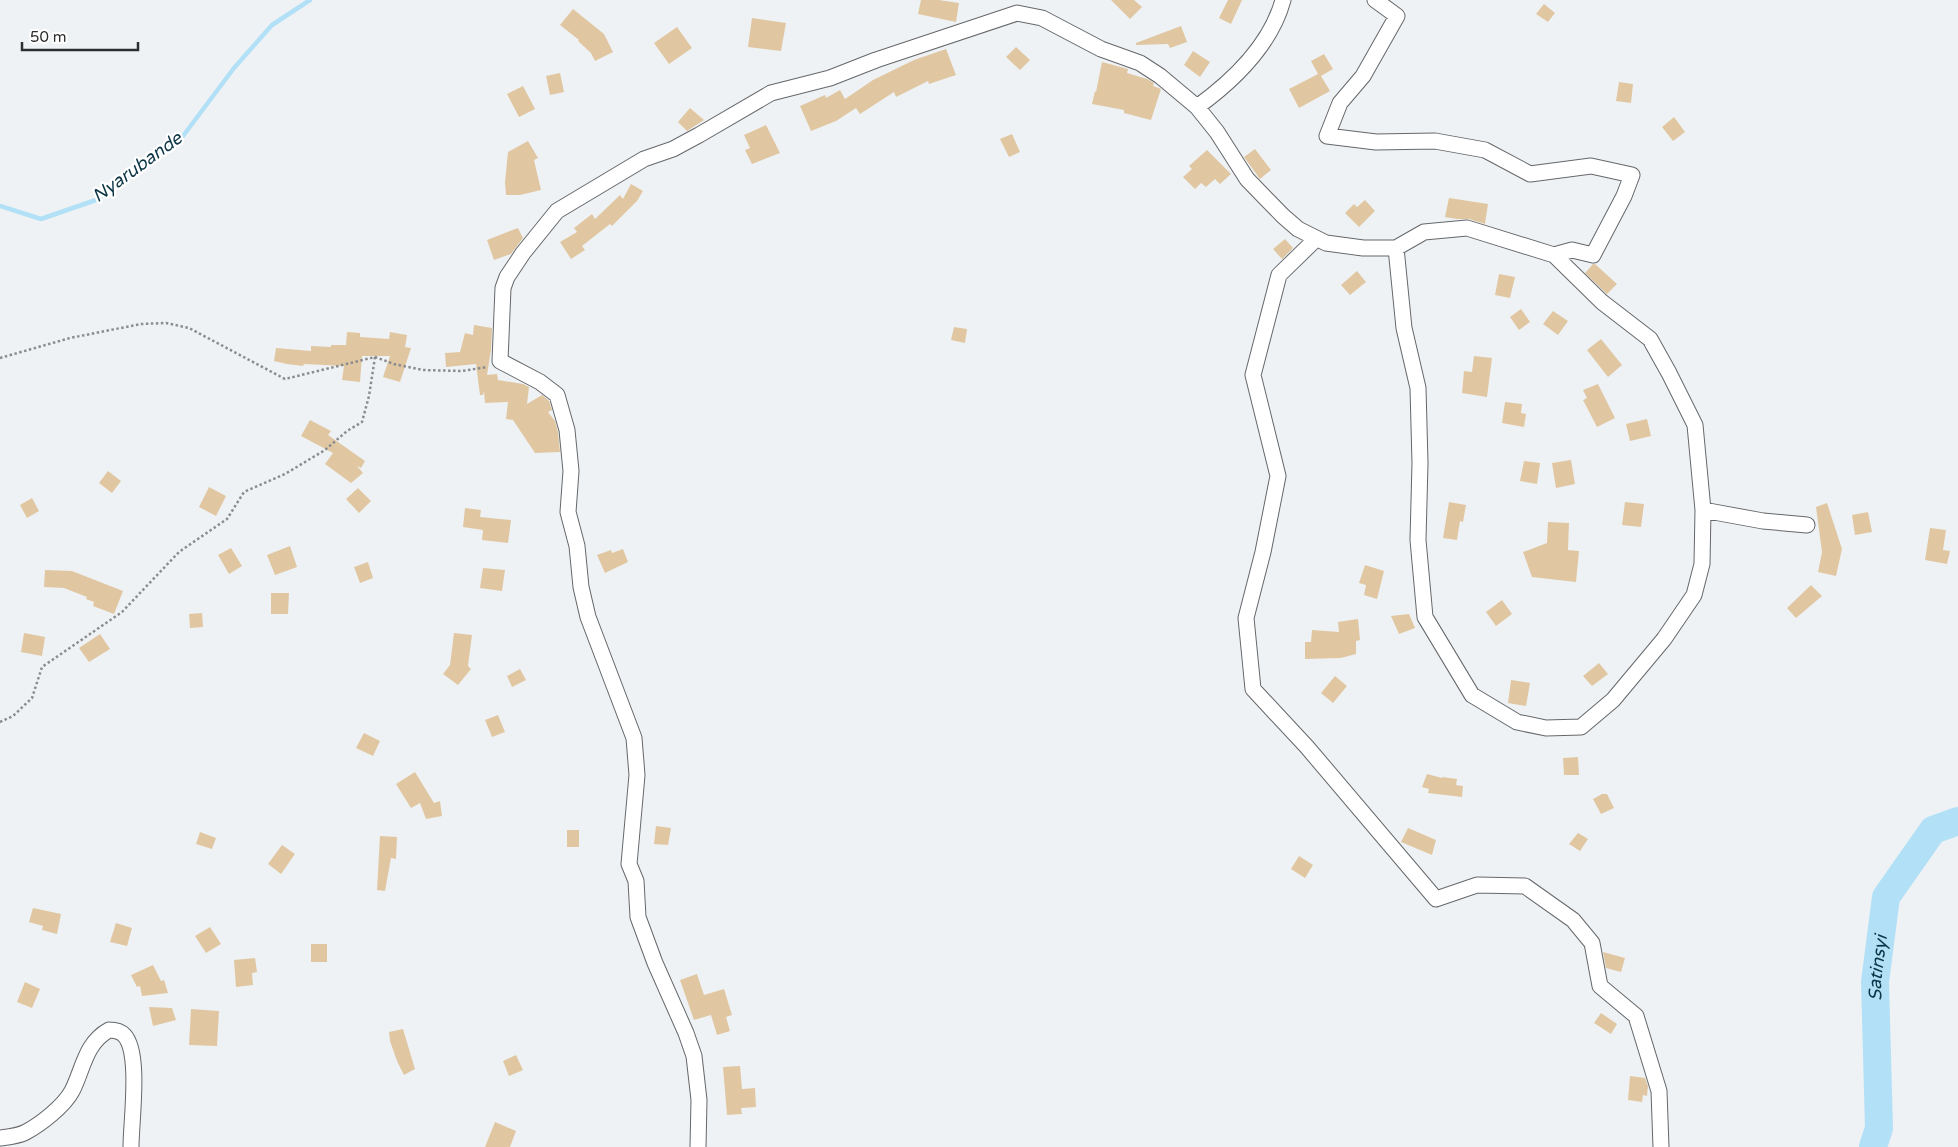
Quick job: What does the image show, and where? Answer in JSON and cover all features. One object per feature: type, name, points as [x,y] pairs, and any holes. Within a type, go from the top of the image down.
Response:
[{"type":"street","points":[[1197,107],[1211,97],[1243,66],[1265,38],[1283,0]]},
{"type":"street","points":[[1375,0],[1397,16],[1363,76],[1340,103],[1327,136],[1376,142],[1435,141],[1484,150],[1530,174],[1591,166],[1632,175],[1624,196],[1593,255],[1572,250],[1554,255]]},
{"type":"street","points":[[698,1147],[699,1100],[694,1056],[686,1033],[641,930],[637,912],[636,881],[629,864],[637,774],[634,738],[588,617],[581,587],[577,546],[568,512],[570,471],[567,430],[557,395],[540,382],[500,361],[501,298],[504,282],[523,253],[557,211],[644,159],[673,149],[779,90],[830,78],[876,60],[1017,13],[1042,18],[1101,49],[1144,65],[1180,92],[1197,107],[1217,132],[1241,171],[1259,192],[1298,229],[1316,239],[1326,243],[1346,246],[1396,248],[1424,232],[1468,228],[1554,255],[1602,302],[1650,339],[1669,372],[1695,425],[1703,510],[1702,564],[1694,595],[1664,639],[1613,700],[1581,727],[1546,728],[1516,722],[1472,695],[1425,617],[1418,540],[1420,464],[1418,388],[1404,328],[1396,248]]},
{"type":"street","points":[[1316,239],[1279,275],[1253,374],[1278,476],[1263,552],[1246,618],[1253,689],[1306,747],[1436,899],[1477,885],[1525,886],[1573,920],[1592,943],[1600,986],[1636,1016],[1659,1091],[1661,1147]]},
{"type":"street","points":[[1703,510],[1763,521],[1806,525]]},
{"type":"street","points":[[0,1138],[25,1133],[51,1116],[72,1093],[86,1054],[97,1039],[109,1030],[115,1030],[125,1036],[132,1050],[134,1072],[131,1147]]},
{"type":"path","points":[[0,358],[70,338],[141,324],[166,323],[189,328],[285,379],[375,357],[394,364],[423,370],[462,371],[487,367],[500,361]]},
{"type":"path","points":[[0,722],[13,716],[32,698],[42,667],[122,612],[179,552],[227,520],[244,492],[285,474],[325,450],[347,431],[362,422],[369,396],[375,357]]},
{"type":"building","points":[[921,0],[959,3],[956,22],[918,14]]},
{"type":"building","points":[[1111,0],[1134,0],[1142,7],[1130,19]]},
{"type":"building","points":[[1228,0],[1242,0],[1231,24],[1219,18]]},
{"type":"building","points":[[1544,4],[1555,13],[1548,22],[1536,14]]},
{"type":"building","points":[[573,9],[604,34],[613,52],[595,61],[591,53],[579,40],[560,25]]},
{"type":"building","points":[[752,18],[786,23],[781,51],[748,47]]},
{"type":"building","points":[[1181,26],[1187,42],[1170,48],[1168,44],[1136,45],[1136,43]]},
{"type":"building","points":[[677,27],[692,48],[669,64],[654,43]]},
{"type":"building","points":[[1016,47],[1030,60],[1020,70],[1006,57]]},
{"type":"building","points":[[946,49],[956,75],[929,84],[928,81],[896,97],[894,92],[860,114],[856,108],[836,121],[811,131],[800,106],[825,95],[826,98],[840,90],[845,99],[873,80],[914,60]]},
{"type":"building","points":[[1193,51],[1210,62],[1200,77],[1184,65]]},
{"type":"building","points":[[1324,54],[1333,69],[1321,76],[1330,91],[1299,108],[1289,89],[1318,74],[1311,61]]},
{"type":"building","points":[[1102,62],[1128,69],[1127,73],[1147,79],[1154,83],[1153,86],[1161,89],[1151,120],[1124,113],[1124,110],[1092,104]]},
{"type":"building","points":[[560,73],[564,92],[550,95],[546,76]]},
{"type":"building","points":[[1619,82],[1633,84],[1631,103],[1616,101]]},
{"type":"building","points":[[523,86],[535,109],[519,117],[507,94]]},
{"type":"building","points":[[690,108],[704,120],[687,131],[678,122]]},
{"type":"building","points":[[1674,117],[1685,132],[1673,141],[1662,127]]},
{"type":"building","points":[[766,125],[780,153],[752,164],[745,150],[750,148],[744,135]]},
{"type":"building","points":[[1012,134],[1020,152],[1009,157],[1000,139]]},
{"type":"building","points":[[528,141],[538,158],[534,160],[541,190],[520,195],[506,195],[505,182],[508,152]]},
{"type":"building","points":[[1255,149],[1271,170],[1260,179],[1244,157]]},
{"type":"building","points":[[1207,150],[1231,174],[1220,184],[1215,179],[1206,187],[1201,183],[1195,189],[1183,177],[1192,169],[1189,166]]},
{"type":"building","points":[[631,184],[643,191],[637,201],[612,226],[610,224],[582,246],[585,250],[571,259],[560,242],[577,232],[574,228],[592,214],[595,219],[620,195],[623,199]]},
{"type":"building","points":[[1449,198],[1488,204],[1485,224],[1469,219],[1445,217]]},
{"type":"building","points":[[1365,200],[1375,211],[1359,227],[1345,213],[1354,204],[1357,207]]},
{"type":"building","points":[[518,228],[523,238],[511,254],[494,260],[487,240]]},
{"type":"building","points":[[1285,239],[1293,248],[1282,259],[1273,249]]},
{"type":"building","points":[[1593,264],[1617,284],[1607,294],[1585,273]]},
{"type":"building","points":[[1357,271],[1366,282],[1350,295],[1341,285]]},
{"type":"building","points":[[1499,274],[1515,277],[1510,298],[1495,295]]},
{"type":"building","points":[[1521,309],[1530,322],[1519,330],[1510,317]]},
{"type":"building","points":[[1553,311],[1568,321],[1558,335],[1543,324]]},
{"type":"building","points":[[474,325],[492,328],[487,375],[497,374],[498,380],[523,384],[529,387],[527,404],[542,395],[549,401],[552,410],[548,412],[555,421],[560,452],[535,453],[513,420],[506,419],[508,402],[485,403],[484,391],[483,395],[480,395],[476,364],[446,367],[445,353],[460,352],[465,333],[473,335]]},
{"type":"building","points":[[954,327],[967,329],[965,343],[951,340]]},
{"type":"building","points":[[347,332],[360,333],[360,337],[389,339],[390,332],[407,335],[405,347],[411,348],[400,382],[383,377],[390,356],[362,356],[360,382],[342,380],[344,366],[304,364],[303,366],[274,361],[276,348],[311,351],[311,346],[331,347],[331,345],[346,345]]},
{"type":"building","points":[[1601,339],[1622,365],[1608,377],[1587,350]]},
{"type":"building","points":[[1474,356],[1492,358],[1487,397],[1462,393],[1464,371],[1472,372]]},
{"type":"building","points":[[1598,384],[1615,418],[1597,427],[1583,400],[1587,398],[1583,390]]},
{"type":"building","points":[[1505,402],[1522,404],[1521,413],[1526,414],[1524,427],[1502,423]]},
{"type":"building","points":[[1647,419],[1651,436],[1630,441],[1626,424]]},
{"type":"building","points":[[310,420],[331,431],[328,435],[365,461],[361,468],[357,466],[363,473],[351,483],[325,464],[333,453],[301,436]]},
{"type":"building","points":[[1571,460],[1575,484],[1556,488],[1552,463]]},
{"type":"building","points":[[1524,461],[1540,463],[1537,484],[1520,481]]},
{"type":"building","points":[[108,471],[121,481],[112,493],[99,483]]},
{"type":"building","points":[[209,487],[226,496],[216,516],[199,507]]},
{"type":"building","points":[[358,488],[371,501],[359,513],[346,499]]},
{"type":"building","points":[[32,498],[39,511],[27,518],[20,505]]},
{"type":"building","points":[[1449,502],[1466,505],[1463,522],[1460,521],[1457,540],[1443,538]]},
{"type":"building","points":[[1625,502],[1644,504],[1641,527],[1622,525]]},
{"type":"building","points":[[1827,503],[1842,549],[1836,576],[1818,572],[1822,552],[1816,507]]},
{"type":"building","points":[[465,508],[481,510],[480,517],[511,520],[508,543],[482,540],[483,530],[463,527]]},
{"type":"building","points":[[1868,512],[1872,532],[1855,535],[1852,515]]},
{"type":"building","points":[[1548,522],[1569,523],[1568,550],[1579,551],[1576,582],[1532,577],[1523,552],[1547,543]]},
{"type":"building","points":[[1930,528],[1946,530],[1943,550],[1950,551],[1947,564],[1925,560]]},
{"type":"building","points":[[290,546],[297,567],[275,575],[267,555]]},
{"type":"building","points":[[231,548],[242,566],[229,574],[218,555]]},
{"type":"building","points":[[623,549],[628,562],[605,573],[597,555],[611,550],[612,553]]},
{"type":"building","points":[[368,562],[373,578],[360,583],[354,567]]},
{"type":"building","points":[[1365,565],[1384,571],[1377,599],[1364,595],[1366,585],[1359,583]]},
{"type":"building","points":[[483,568],[505,570],[502,591],[480,588]]},
{"type":"building","points":[[45,570],[72,571],[123,591],[114,614],[93,606],[94,602],[86,599],[87,597],[64,588],[44,587]]},
{"type":"building","points":[[1811,585],[1822,596],[1796,618],[1787,608]]},
{"type":"building","points":[[271,593],[289,593],[288,614],[271,614]]},
{"type":"building","points":[[1502,600],[1512,614],[1496,626],[1486,612]]},
{"type":"building","points":[[202,613],[203,627],[190,628],[189,614]]},
{"type":"building","points":[[1409,614],[1415,628],[1399,634],[1391,616]]},
{"type":"building","points":[[1358,619],[1360,640],[1356,641],[1356,654],[1341,658],[1305,659],[1305,642],[1311,642],[1312,630],[1339,632],[1338,622]]},
{"type":"building","points":[[24,633],[45,637],[42,656],[21,652]]},
{"type":"building","points":[[454,633],[472,635],[468,666],[471,669],[458,685],[443,674],[450,665]]},
{"type":"building","points":[[100,634],[110,649],[89,662],[79,648]]},
{"type":"building","points":[[1599,663],[1608,674],[1592,686],[1583,676]]},
{"type":"building","points":[[520,669],[526,680],[512,687],[507,676]]},
{"type":"building","points":[[1335,676],[1347,686],[1333,703],[1321,693]]},
{"type":"building","points":[[1511,680],[1530,683],[1526,706],[1508,703]]},
{"type":"building","points":[[498,715],[505,732],[492,737],[485,720]]},
{"type":"building","points":[[364,733],[380,741],[373,756],[356,748]]},
{"type":"building","points":[[1578,757],[1579,775],[1564,775],[1563,758]]},
{"type":"building","points":[[415,772],[434,803],[440,801],[442,816],[426,819],[420,803],[411,808],[396,784]]},
{"type":"building","points":[[1427,774],[1457,779],[1456,785],[1463,786],[1462,797],[1428,793],[1429,789],[1422,787]]},
{"type":"building","points":[[1602,794],[1607,794],[1614,808],[1601,814],[1593,799]]},
{"type":"building","points":[[656,826],[671,828],[668,845],[654,844]]},
{"type":"building","points":[[1408,828],[1436,840],[1432,855],[1401,842]]},
{"type":"building","points":[[567,830],[579,830],[579,847],[567,847]]},
{"type":"building","points":[[200,832],[216,838],[212,849],[196,844]]},
{"type":"building","points":[[1578,833],[1588,839],[1580,851],[1569,844]]},
{"type":"building","points":[[380,836],[397,837],[396,859],[391,858],[385,891],[377,890]]},
{"type":"building","points":[[282,845],[295,854],[281,874],[268,864]]},
{"type":"building","points":[[1299,856],[1313,865],[1305,878],[1291,869]]},
{"type":"building","points":[[33,908],[61,914],[57,934],[42,930],[43,926],[29,922]]},
{"type":"building","points":[[116,923],[132,928],[127,946],[110,942]]},
{"type":"building","points":[[210,927],[221,944],[206,953],[195,936]]},
{"type":"building","points":[[311,944],[327,944],[327,962],[311,962]]},
{"type":"building","points":[[1603,952],[1625,958],[1621,972],[1606,968]]},
{"type":"building","points":[[255,958],[257,972],[252,973],[253,985],[236,987],[234,960]]},
{"type":"building","points":[[153,965],[161,981],[164,980],[168,993],[142,996],[140,986],[137,987],[131,975]]},
{"type":"building","points":[[697,974],[704,995],[724,989],[732,1015],[726,1017],[730,1031],[717,1035],[711,1015],[694,1020],[680,980]]},
{"type":"building","points":[[25,982],[40,989],[32,1008],[17,1002]]},
{"type":"building","points":[[149,1007],[172,1008],[176,1020],[153,1026]]},
{"type":"building","points":[[191,1009],[219,1011],[217,1046],[189,1045]]},
{"type":"building","points":[[1601,1013],[1617,1024],[1611,1034],[1594,1023]]},
{"type":"building","points":[[403,1029],[415,1069],[404,1075],[390,1041],[389,1032]]},
{"type":"building","points":[[516,1055],[523,1070],[509,1076],[503,1061]]},
{"type":"building","points":[[740,1066],[742,1089],[755,1088],[756,1107],[741,1108],[742,1114],[727,1115],[723,1067]]},
{"type":"building","points":[[1630,1076],[1645,1078],[1648,1086],[1647,1096],[1643,1095],[1642,1102],[1628,1100]]},
{"type":"building","points":[[495,1122],[516,1131],[510,1147],[485,1147]]},
{"type":"waterway","name":"Nyarubande","points":[[0,206],[41,219],[96,200],[183,136],[234,68],[272,25],[310,0]]},
{"type":"waterway","name":"Satinsyi","points":[[1873,1147],[1879,1128],[1875,982],[1886,897],[1933,830],[1958,821]]}]
